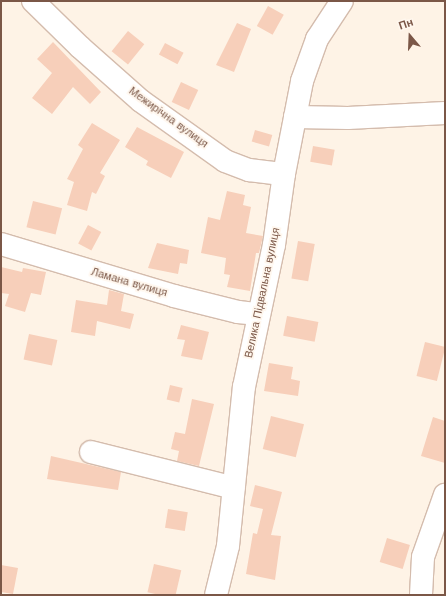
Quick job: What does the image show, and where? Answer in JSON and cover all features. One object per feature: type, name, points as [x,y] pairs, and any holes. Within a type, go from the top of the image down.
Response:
[{"type":"street","name":"Межирічна вулиця","points":[[33,1],[80,47],[141,101],[225,161],[249,170],[284,174]]},
{"type":"street","name":"Велика Підвальна вулиця","points":[[216,595],[228,546],[244,387],[258,314],[274,245],[284,174],[295,117],[311,52],[324,25],[342,1]]},
{"type":"street","points":[[295,117],[348,118],[445,113]]},
{"type":"street","name":"Ламана вулиця","points":[[1,244],[180,298],[238,312],[258,314]]},
{"type":"street","points":[[91,452],[234,488]]},
{"type":"street","points":[[421,595],[423,557],[445,495]]},
{"type":"building","points":[[268,6],[284,15],[273,35],[257,26]]},
{"type":"building","points":[[237,23],[251,29],[234,72],[216,65]]},
{"type":"building","points":[[128,31],[144,44],[128,64],[112,51]]},
{"type":"building","points":[[53,42],[101,92],[90,104],[73,87],[52,114],[32,98],[52,73],[37,59]]},
{"type":"building","points":[[165,43],[184,53],[177,64],[159,54]]},
{"type":"building","points":[[181,82],[198,90],[189,110],[172,102]]},
{"type":"building","points":[[92,123],[120,140],[100,173],[105,176],[96,194],[92,192],[87,211],[67,205],[74,182],[67,179],[83,149],[78,145]]},
{"type":"building","points":[[137,127],[184,152],[171,178],[146,165],[148,161],[125,147]]},
{"type":"building","points":[[255,130],[272,135],[269,146],[252,142]]},
{"type":"building","points":[[313,146],[335,150],[332,166],[310,162]]},
{"type":"building","points":[[227,191],[245,195],[243,205],[251,207],[246,233],[263,236],[259,253],[256,253],[250,291],[227,287],[230,275],[224,274],[226,258],[201,253],[208,217],[220,220]]},
{"type":"building","points":[[33,201],[62,208],[56,234],[26,227]]},
{"type":"building","points":[[88,225],[101,232],[91,251],[78,244]]},
{"type":"building","points":[[298,241],[315,244],[308,281],[291,278]]},
{"type":"building","points":[[157,243],[189,250],[187,264],[180,263],[178,274],[148,268]]},
{"type":"building","points":[[1,267],[22,272],[23,268],[46,272],[41,295],[31,293],[25,312],[5,306],[9,294],[1,293]]},
{"type":"building","points":[[109,290],[124,294],[121,311],[134,314],[130,329],[97,321],[95,336],[71,332],[76,300],[107,305]]},
{"type":"building","points":[[287,316],[318,322],[315,342],[283,336]]},
{"type":"building","points":[[181,325],[209,332],[202,360],[181,356],[185,340],[177,339]]},
{"type":"building","points":[[29,334],[57,340],[52,365],[24,359]]},
{"type":"building","points":[[425,342],[445,347],[437,381],[417,376]]},
{"type":"building","points":[[269,363],[293,367],[291,379],[300,381],[298,396],[264,391]]},
{"type":"building","points":[[170,385],[183,388],[179,403],[167,400]]},
{"type":"building","points":[[192,399],[214,404],[199,466],[177,461],[179,451],[171,449],[175,432],[185,434]]},
{"type":"building","points":[[271,416],[304,424],[296,457],[263,449]]},
{"type":"building","points":[[433,417],[445,421],[445,463],[421,456]]},
{"type":"building","points":[[51,456],[121,472],[118,490],[47,479]]},
{"type":"building","points":[[255,485],[282,492],[271,535],[281,536],[275,580],[246,574],[253,533],[257,534],[263,509],[250,506]]},
{"type":"building","points":[[168,509],[188,512],[185,531],[165,528]]},
{"type":"building","points":[[387,538],[410,545],[403,569],[380,562]]},
{"type":"building","points":[[154,564],[181,570],[176,595],[159,595],[147,592]]},
{"type":"building","points":[[1,565],[18,568],[13,594],[1,592]]}]
